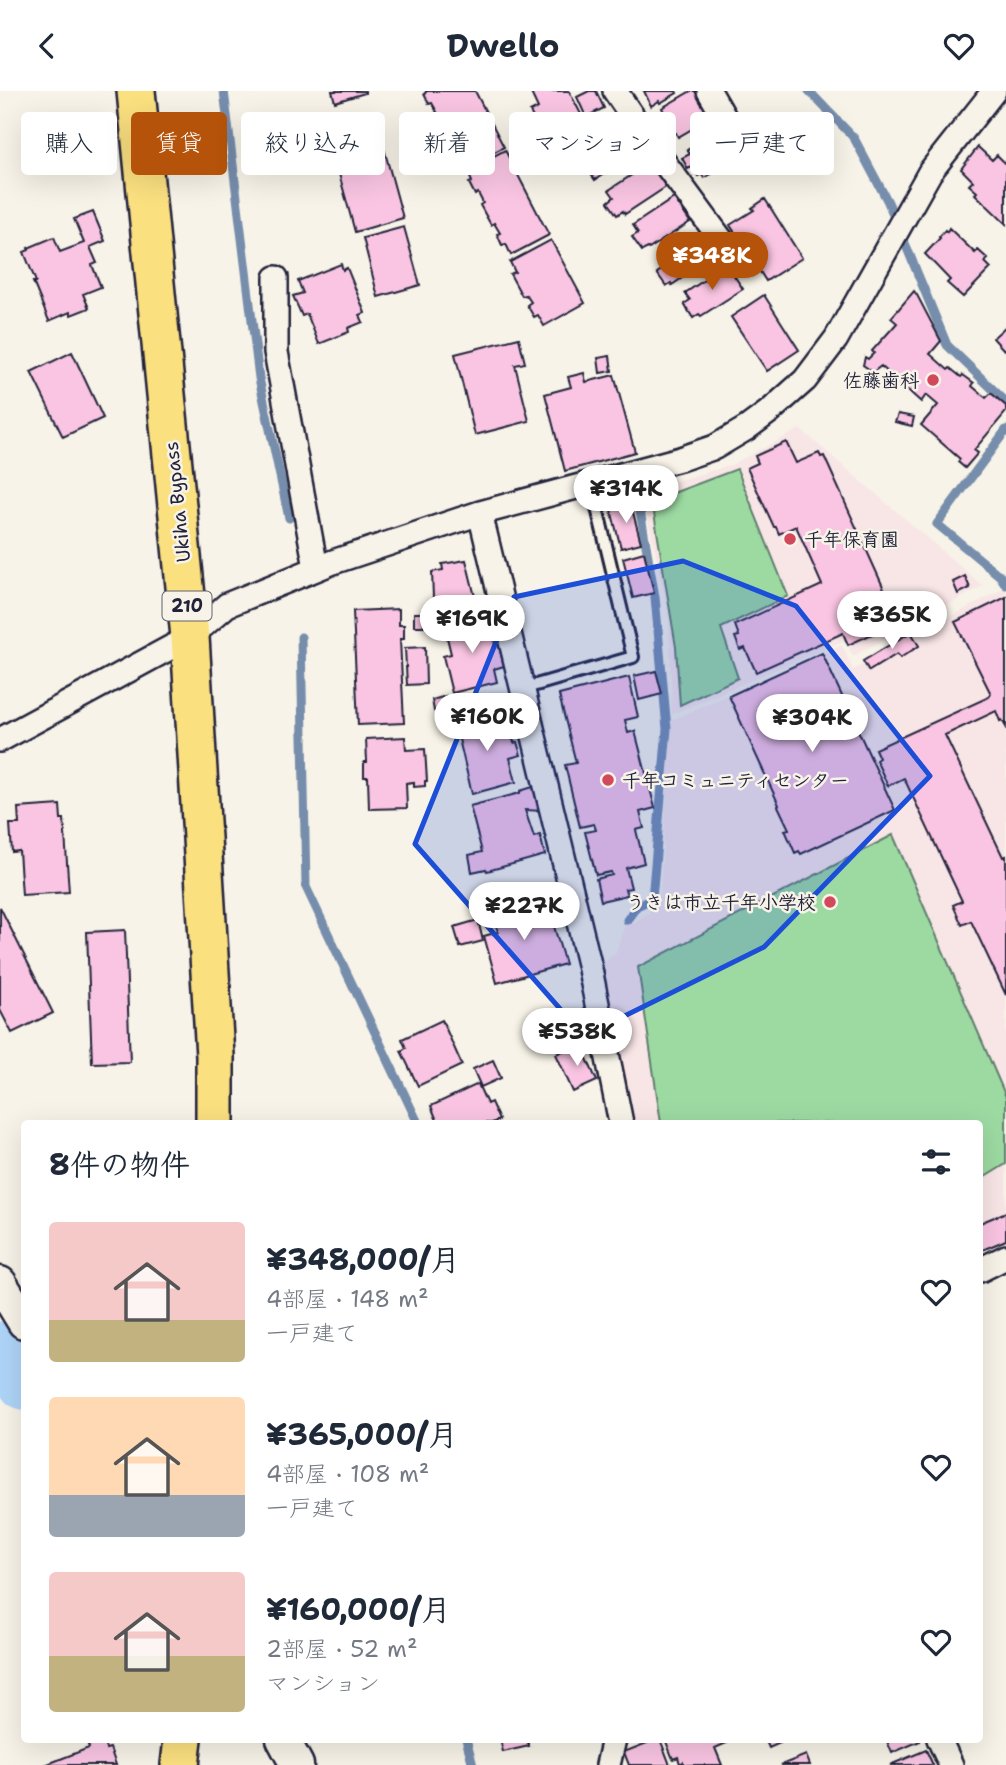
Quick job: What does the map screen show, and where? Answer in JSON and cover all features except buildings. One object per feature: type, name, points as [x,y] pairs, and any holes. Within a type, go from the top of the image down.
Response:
[{"type":"highway","name":"Ukiha Bypass","points":[[136,91],[190,637],[215,1056],[215,1120]]},
{"type":"highway","points":[[180,1765],[183,1743]]},
{"type":"main road","points":[[0,1283],[21,1317]]},
{"type":"main road","points":[[285,1743],[297,1765]]},
{"type":"street","points":[[615,91],[737,261]]},
{"type":"street","points":[[709,91],[721,112]]},
{"type":"street","points":[[0,740],[190,637],[226,605],[316,568],[480,513],[715,447],[747,428],[805,380],[836,339],[930,172],[994,91]]},
{"type":"street","points":[[276,278],[276,352],[316,568]]},
{"type":"street","points":[[480,513],[589,964],[620,1120]]},
{"type":"street","points":[[983,1268],[1006,1257]]},
{"type":"street","points":[[608,1765],[613,1743]]},
{"type":"street","points":[[941,1743],[951,1765]]},
{"type":"lane","points":[[522,688],[633,657],[591,483]]},
{"type":"highlighted area","points":[[683,561],[796,606],[930,776],[764,947],[584,1036],[415,844],[514,597]]},
{"type":"shaded area","name":"千年保育園","points":[[800,429],[983,586],[853,656],[845,640],[672,714],[669,616],[642,491],[731,465]]},
{"type":"shaded area","name":"うきは市立千年小学校","points":[[1006,587],[1006,1222],[983,1232],[983,1120],[629,1120],[599,967],[616,952],[625,925],[649,913],[660,892],[672,720],[842,645],[853,670]]},
{"type":"green space","points":[[737,469],[788,596],[721,628],[738,678],[680,705],[676,647],[652,501]]},
{"type":"green space","points":[[893,835],[1006,1097],[1006,1164],[983,1178],[983,1120],[661,1120],[638,967]]},
{"type":"waterway","points":[[224,91],[259,378],[289,518]]},
{"type":"waterway","points":[[809,91],[854,138],[888,202],[947,345],[1006,402]]},
{"type":"waterway","points":[[1006,430],[937,524],[1000,576],[1006,585]]},
{"type":"waterway","points":[[627,920],[637,906],[652,899],[667,729],[655,597],[638,499]]},
{"type":"waterway","points":[[301,637],[306,887],[417,1120]]},
{"type":"waterway","points":[[0,1347],[21,1379]]},
{"type":"waterway","points":[[467,1743],[473,1765]]},
{"type":"place","name":"佐藤歯科","points":[[933,380]]},
{"type":"place","name":"千年保育園","points":[[790,539]]},
{"type":"place","name":"千年コミュニティセンター","points":[[608,780]]},
{"type":"place","name":"うきは市立千年小学校","points":[[830,902]]}]
